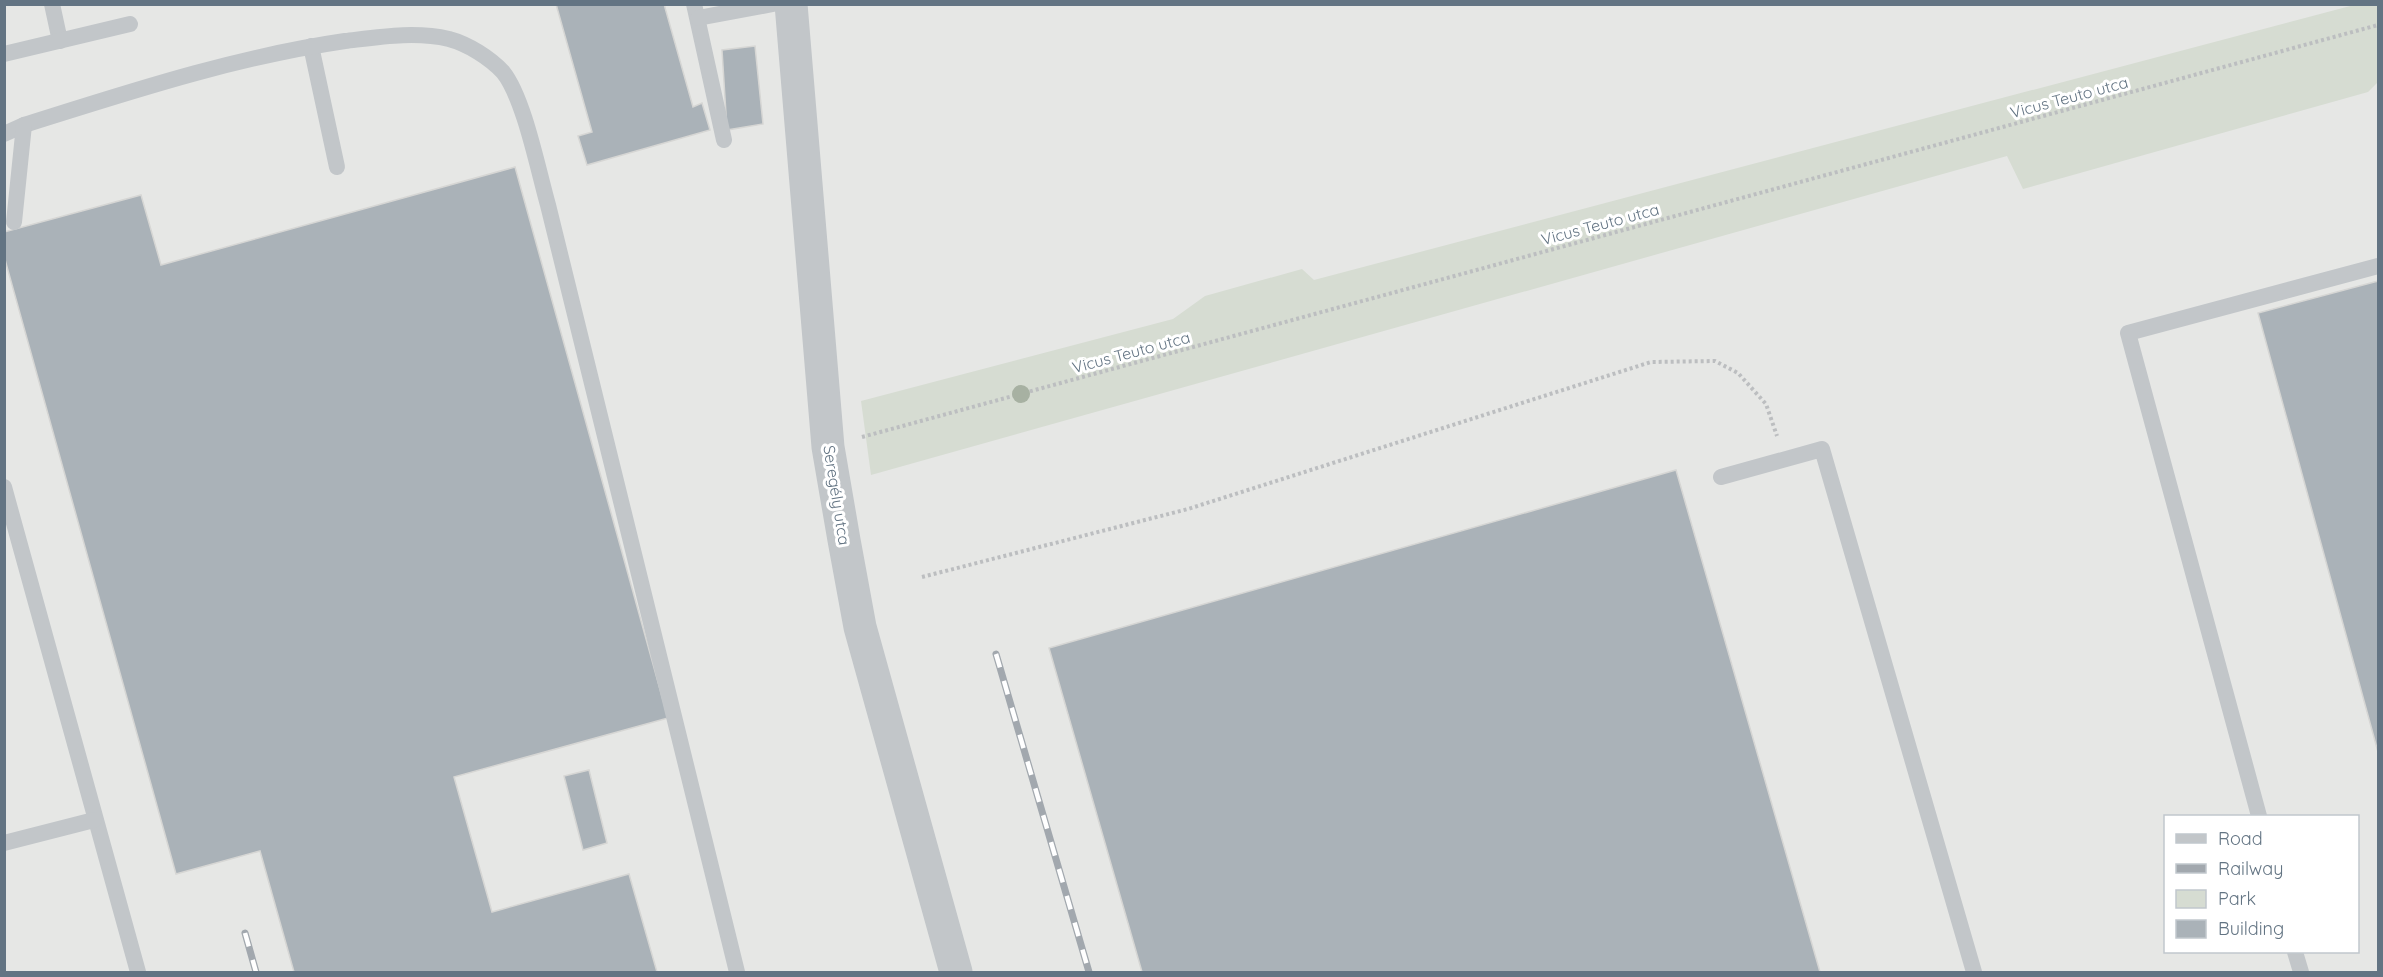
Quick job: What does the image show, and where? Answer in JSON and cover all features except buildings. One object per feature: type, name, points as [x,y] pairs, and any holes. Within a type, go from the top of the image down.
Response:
[{"type":"street","name":"Seregély utca","points":[[791,4],[828,447],[860,627],[956,972]]},
{"type":"lane","points":[[52,4],[60,41]]},
{"type":"lane","points":[[724,140],[696,11],[772,4]]},
{"type":"lane","points":[[4,54],[130,24]]},
{"type":"lane","points":[[4,134],[24,125],[163,81],[311,46],[376,37],[414,35],[450,40],[482,54],[502,72],[515,92],[548,205],[737,972]]},
{"type":"lane","points":[[311,46],[337,167]]},
{"type":"lane","points":[[14,222],[24,125]]},
{"type":"lane","points":[[2259,815],[2128,333],[2379,266]]},
{"type":"lane","points":[[1721,477],[1822,449],[1974,972]]},
{"type":"lane","points":[[4,487],[138,972]]},
{"type":"lane","points":[[4,843],[94,819]]},
{"type":"lane","points":[[2296,953],[2301,972]]},
{"type":"path","name":"Vicus Teuto utca","points":[[828,447],[2379,25]]},
{"type":"path","points":[[922,577],[1188,509],[1651,362],[1714,361],[1738,373],[1766,404],[1785,459]]},
{"type":"shaded area","points":[[5,5],[2378,5],[2378,972],[5,972]]},
{"type":"green space","points":[[2354,5],[2378,5],[2378,82],[2368,92],[2023,189],[2007,156],[871,475],[861,401],[1173,319],[1205,296],[1302,269],[1314,280]]},
{"type":"railway","points":[[996,654],[1089,972]]},
{"type":"railway","points":[[245,933],[256,972]]}]
